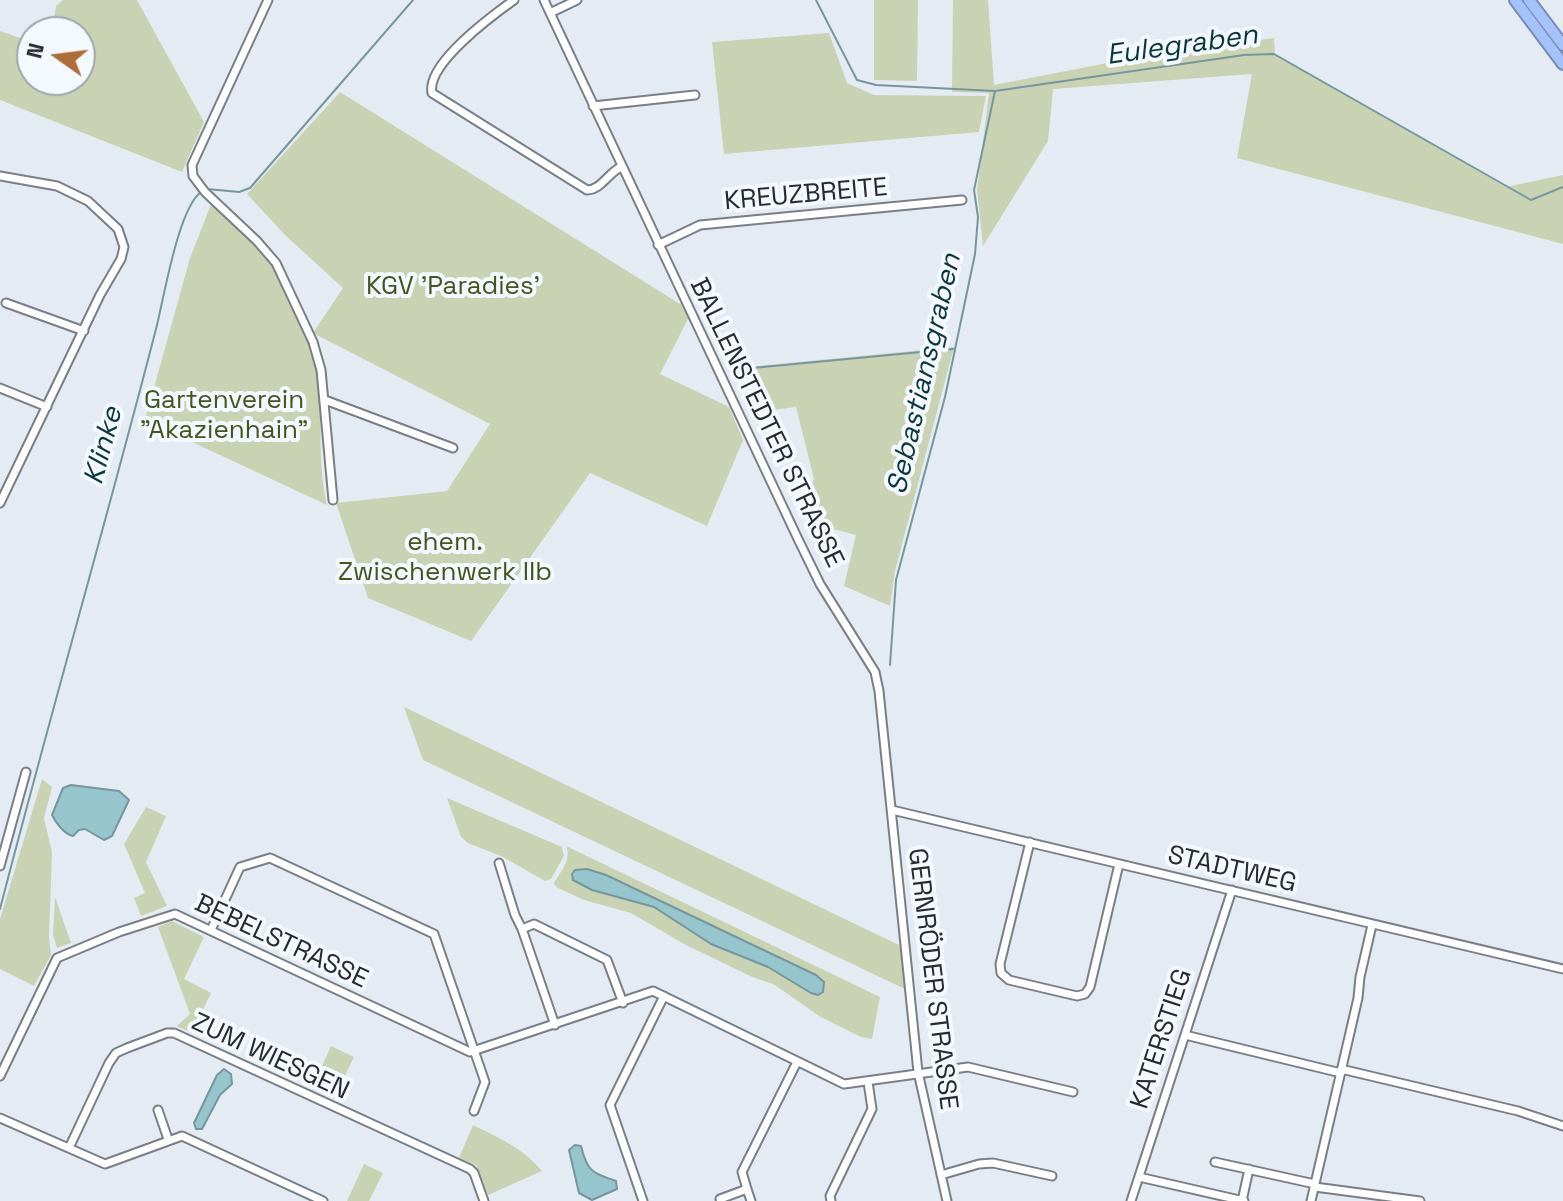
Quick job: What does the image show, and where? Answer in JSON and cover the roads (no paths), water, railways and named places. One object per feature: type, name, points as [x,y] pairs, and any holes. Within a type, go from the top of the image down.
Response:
[{"type":"highway","points":[[1515,0],[1563,64]]},
{"type":"highway","points":[[1529,0],[1563,45]]},
{"type":"street","points":[[268,0],[192,165],[193,176],[276,263],[313,342],[325,400],[333,500]]},
{"type":"street","points":[[514,0],[462,42],[433,79],[432,93],[587,190],[598,187],[621,167]]},
{"type":"street","name":"BALLENSTEDTER STRASSE","points":[[544,0],[803,551],[875,672],[886,760]]},
{"type":"street","points":[[550,13],[577,0]]},
{"type":"street","points":[[593,106],[695,95]]},
{"type":"street","points":[[0,176],[38,181],[88,201],[118,229],[124,243],[123,255],[1,498]]},
{"type":"street","name":"KREUZBREITE","points":[[658,245],[700,225],[962,200]]},
{"type":"street","points":[[6,303],[84,331]]},
{"type":"street","points":[[0,388],[47,407]]},
{"type":"street","points":[[325,400],[453,448]]},
{"type":"street","name":"GERNRÖDER STRASSE","points":[[886,760],[918,1072],[947,1201]]},
{"type":"street","points":[[0,866],[26,772]]},
{"type":"street","name":"STADTWEG","points":[[892,810],[1563,969]]},
{"type":"street","points":[[1030,842],[1000,964],[1001,973],[1007,979],[1077,996],[1085,994],[1090,987],[1119,864]]},
{"type":"street","points":[[211,930],[240,867],[270,858],[434,934],[485,1082],[474,1111]]},
{"type":"street","points":[[499,863],[555,1025]]},
{"type":"street","name":"KATERSTIEG","points":[[1131,1201],[1232,890]]},
{"type":"street","name":"BEBELSTRASSE","points":[[0,1076],[57,958],[169,914],[211,930],[474,1052]]},
{"type":"street","points":[[522,929],[534,924],[607,960],[623,1003]]},
{"type":"street","points":[[1311,1201],[1372,925]]},
{"type":"street","points":[[474,1052],[653,991],[844,1084],[968,1067],[1073,1092]]},
{"type":"street","points":[[643,1201],[610,1105],[664,996]]},
{"type":"street","name":"ZUM WIESGEN","points":[[69,1148],[116,1053],[174,1033],[470,1169],[484,1201]]},
{"type":"street","points":[[1185,1035],[1518,1111],[1563,1126]]},
{"type":"street","points":[[751,1201],[742,1172],[797,1062]]},
{"type":"street","points":[[831,1201],[830,1196],[872,1110],[868,1082]]},
{"type":"street","points":[[158,1110],[168,1139]]},
{"type":"street","points":[[0,1118],[105,1164],[182,1136],[323,1201]]},
{"type":"street","points":[[1215,1162],[1315,1185],[1420,1201]]},
{"type":"street","points":[[941,1175],[993,1163],[1052,1176]]},
{"type":"street","points":[[1139,1177],[1243,1201],[1249,1169]]},
{"type":"street","points":[[720,1199],[747,1189]]},
{"type":"water","points":[[71,785],[119,791],[129,800],[112,836],[104,840],[85,829],[73,836],[58,825],[52,815],[63,788]]},
{"type":"water","points":[[587,869],[606,875],[816,975],[824,982],[823,992],[818,995],[811,993],[768,967],[711,944],[654,907],[592,890],[573,880],[575,870]]},
{"type":"water","points":[[224,1069],[231,1074],[232,1084],[220,1095],[202,1129],[196,1129],[194,1123],[217,1075]]},
{"type":"water","points":[[575,1145],[581,1146],[592,1170],[616,1181],[617,1189],[592,1200],[579,1193],[569,1150]]},
{"type":"waterway","name":"Klinke","points":[[207,189],[239,192],[250,188],[413,0]]},
{"type":"waterway","name":"Eulegraben","points":[[816,0],[857,80],[876,85],[995,91],[1244,55],[1274,54],[1531,200],[1563,187]]},
{"type":"waterway","name":"Sebastiansgraben","points":[[890,665],[896,580],[945,397],[975,254],[978,217],[974,190],[995,91]]},
{"type":"waterway","name":"Klinke","points":[[0,909],[137,402],[173,255],[185,216],[201,192]]},
{"type":"waterway","points":[[731,370],[953,349]]},
{"type":"park label","name":"KGV 'Paradies'","points":[[453,287]]},
{"type":"park label","name":"Gartenverein \"Akazienhain\"","points":[[224,416]]},
{"type":"park label","name":"ehem. Zwischenwerk IIb","points":[[445,558]]}]
